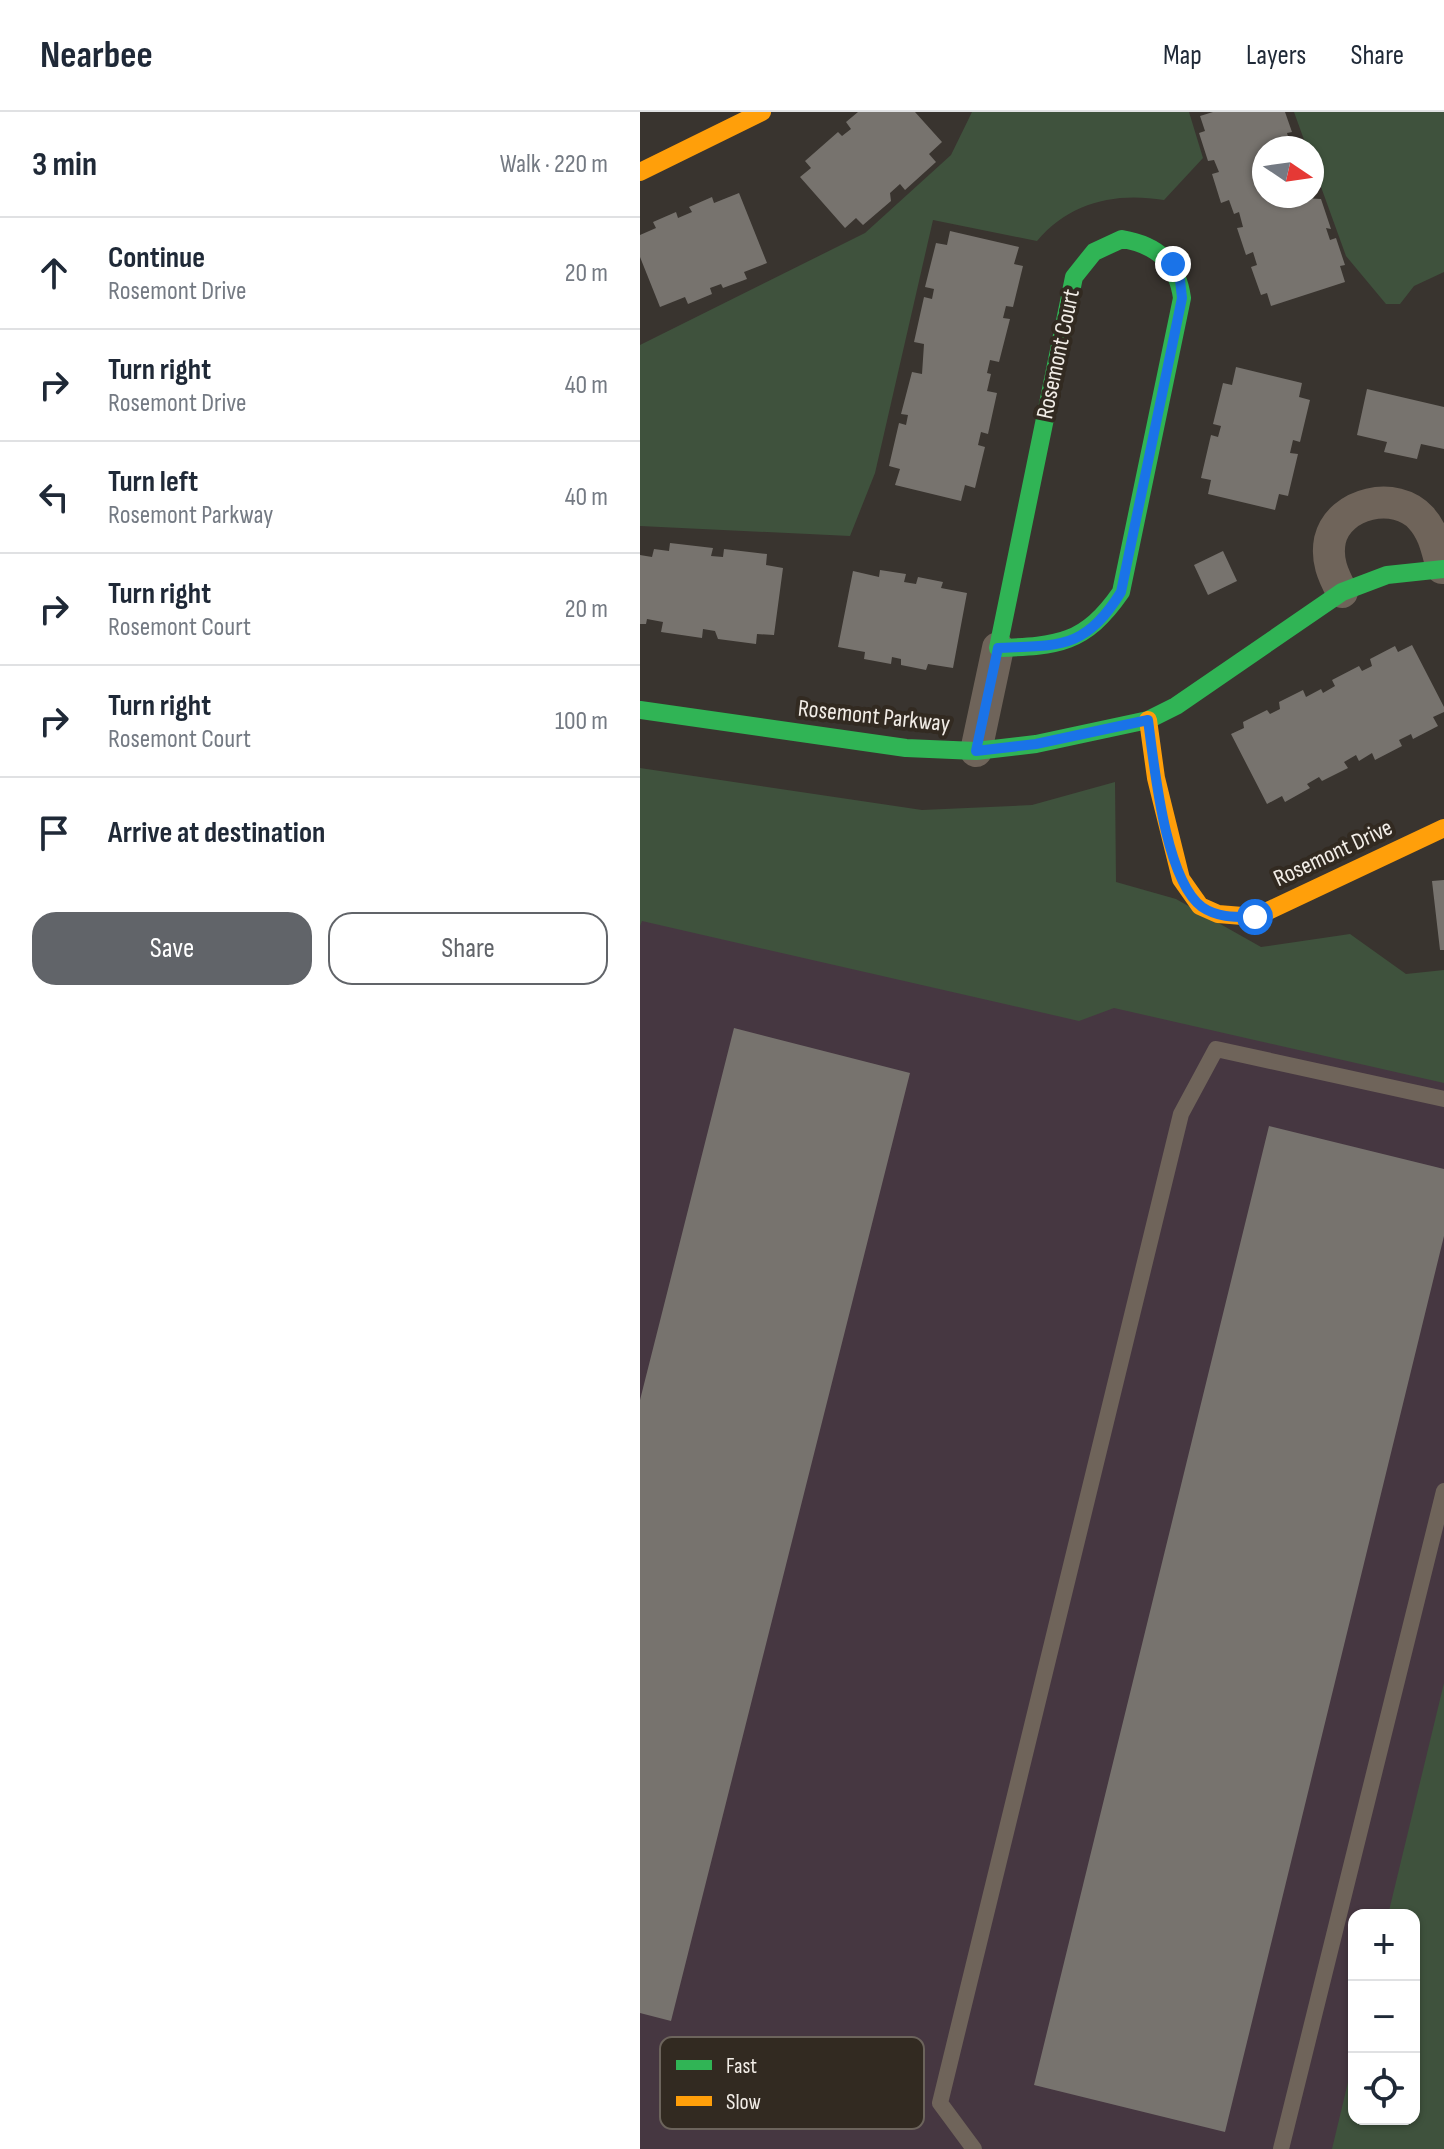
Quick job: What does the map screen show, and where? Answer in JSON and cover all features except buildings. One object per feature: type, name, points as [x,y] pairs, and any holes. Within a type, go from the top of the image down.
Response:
[{"type":"street","points":[[640,172],[762,112]]},
{"type":"street","name":"Rosemont Court","points":[[976,751],[1074,277],[1084,259],[1101,245],[1122,239],[1144,241],[1159,249],[1173,264],[1180,280],[1182,298],[1121,592],[1103,621],[1077,639],[1053,645],[998,648]]},
{"type":"street","points":[[1342,592],[1329,568],[1330,538],[1345,516],[1369,503],[1395,503],[1419,515],[1432,534],[1443,568]]},
{"type":"street","name":"Rosemont Parkway","points":[[640,710],[906,748],[976,751],[1036,744],[1148,720],[1176,706],[1342,592],[1387,575],[1443,568]]},
{"type":"street","name":"Rosemont Drive","points":[[1148,720],[1156,778],[1181,879],[1200,906],[1218,914],[1255,917],[1444,828]]},
{"type":"lane","points":[[974,2149],[940,2103],[1181,1114],[1216,1049],[1444,1099]]},
{"type":"lane","points":[[1281,2149],[1444,1491]]},
{"type":"shaded area","points":[[640,850],[1444,1022],[1444,2149],[640,2149]]},
{"type":"green space","points":[[972,112],[1189,112],[1203,158],[1164,200],[1128,198],[1094,203],[1064,217],[1037,241],[933,220],[875,473],[850,536],[640,526],[640,345],[865,233],[951,155]]},
{"type":"green space","points":[[1294,112],[1444,112],[1444,272],[1414,286],[1400,304],[1386,304],[1346,256],[1324,195],[1324,136],[1303,136]]},
{"type":"green space","points":[[640,768],[922,810],[1032,805],[1115,782],[1116,882],[1176,899],[1261,947],[1350,934],[1406,974],[1444,970],[1444,1083],[1114,1008],[1079,1021],[642,921],[640,926]]},
{"type":"green space","points":[[1444,1683],[1444,2149],[1332,2149],[1348,2082],[1348,2125],[1420,2125],[1420,1909],[1389,1909]]},
{"type":"traffic: fast","points":[[1122,239],[1145,246],[1163,257],[1175,274],[1182,298],[1121,592],[1095,622],[1068,639],[1037,646],[998,648],[1074,277],[1094,252],[1122,239]]},
{"type":"traffic: fast","points":[[640,710],[906,748],[976,751],[1036,744],[1148,720],[1176,706],[1342,592],[1387,575],[1444,569]]},
{"type":"traffic: slow","points":[[640,172],[762,112]]},
{"type":"traffic: slow","points":[[1148,720],[1156,778],[1181,879],[1200,906],[1218,914],[1255,917],[1444,828]]},
{"type":"route","points":[[1173,264],[1180,280],[1182,298],[1121,592],[1103,621],[1077,639],[1053,645],[998,648],[976,751],[1036,744],[1148,720],[1156,778],[1181,879],[1200,906],[1230,918],[1255,917]]}]
